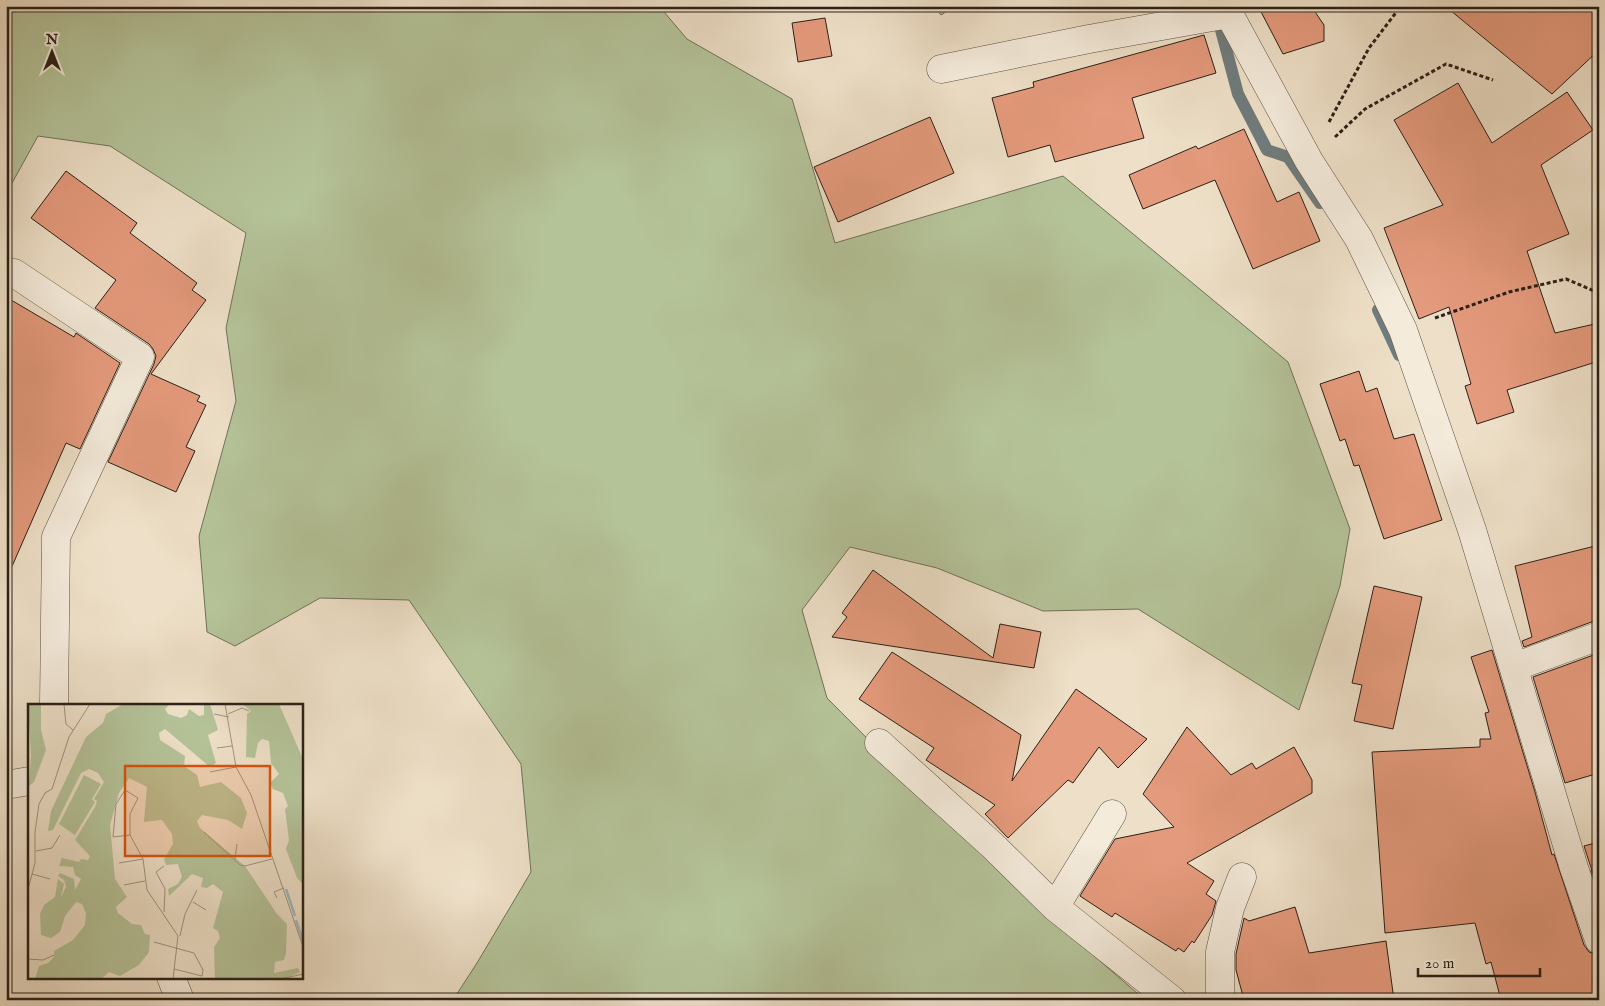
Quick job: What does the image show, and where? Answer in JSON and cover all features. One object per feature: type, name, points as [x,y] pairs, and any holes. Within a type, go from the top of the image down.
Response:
[{"type":"street","points":[[941,69],[1228,10],[1309,161],[1359,239],[1403,330],[1472,530],[1574,868],[1599,940]]},
{"type":"street","points":[[6,273],[14,273],[140,357],[56,536],[54,704]]},
{"type":"street","points":[[1514,667],[1599,636]]},
{"type":"street","points":[[879,742],[992,845],[1055,907],[1172,1000]]},
{"type":"street","points":[[6,785],[28,781]]},
{"type":"street","points":[[1055,907],[1112,814]]},
{"type":"street","points":[[1220,1000],[1220,952],[1230,908],[1242,877]]},
{"type":"street","points":[[171,978],[180,1000]]},
{"type":"path","points":[[1309,161],[1369,48],[1401,6]]},
{"type":"path","points":[[1309,161],[1366,109],[1446,64],[1492,80]]},
{"type":"path","points":[[1403,330],[1509,292],[1566,280],[1599,293]]},
{"type":"green space","points":[[6,6],[659,6],[687,39],[792,99],[835,243],[1063,176],[1288,362],[1350,529],[1340,586],[1299,710],[1138,609],[1043,611],[937,568],[850,547],[802,610],[827,698],[1015,887],[1145,1000],[453,1000],[531,872],[521,764],[409,600],[320,598],[235,646],[207,632],[199,536],[236,401],[226,328],[246,233],[110,146],[38,136],[6,194]]},
{"type":"green space","points":[[933,6],[955,6],[941,15]]},
{"type":"building","points":[[1258,6],[1311,6],[1324,25],[1324,41],[1283,54]]},
{"type":"building","points":[[1445,6],[1599,6],[1599,50],[1552,94]]},
{"type":"building","points":[[825,18],[832,56],[798,62],[792,23]]},
{"type":"building","points":[[1204,35],[1216,73],[1132,98],[1144,138],[1055,162],[1050,145],[1008,157],[992,98],[1034,87],[1033,82]]},
{"type":"building","points":[[1458,83],[1492,143],[1567,92],[1593,130],[1541,165],[1569,234],[1527,251],[1555,333],[1599,323],[1599,361],[1507,390],[1514,412],[1477,424],[1465,386],[1471,384],[1449,307],[1419,319],[1384,228],[1443,205],[1394,120]]},
{"type":"building","points":[[930,117],[954,173],[838,222],[814,167]]},
{"type":"building","points":[[1244,129],[1277,202],[1299,192],[1320,241],[1253,269],[1215,180],[1143,209],[1129,175],[1196,146],[1198,149]]},
{"type":"building","points":[[66,171],[137,223],[130,233],[197,283],[192,290],[206,300],[151,374],[200,396],[197,401],[206,405],[186,447],[195,451],[176,492],[108,462],[156,356],[149,344],[95,308],[116,280],[31,218]]},
{"type":"building","points":[[6,297],[74,337],[76,333],[120,363],[80,449],[66,443],[6,580]]},
{"type":"building","points":[[1359,371],[1366,392],[1377,388],[1394,439],[1414,434],[1442,520],[1384,539],[1359,465],[1354,466],[1345,439],[1340,441],[1320,384]]},
{"type":"building","points":[[1599,545],[1599,621],[1594,621],[1524,647],[1522,641],[1532,637],[1515,566]]},
{"type":"building","points":[[873,570],[993,658],[1000,624],[1041,632],[1034,668],[832,637],[847,617],[842,613]]},
{"type":"building","points":[[1374,586],[1422,597],[1393,729],[1354,721],[1362,685],[1352,683]]},
{"type":"building","points":[[1492,650],[1552,855],[1554,854],[1584,945],[1589,952],[1599,955],[1599,1000],[1501,1000],[1491,962],[1486,964],[1475,923],[1385,933],[1372,752],[1480,747],[1480,739],[1491,739],[1485,713],[1489,712],[1471,657]]},
{"type":"building","points":[[892,652],[1021,735],[1012,781],[1076,689],[1147,739],[1118,768],[1099,747],[1073,783],[1068,780],[1008,838],[985,814],[995,805],[926,760],[934,748],[859,699]]},
{"type":"building","points":[[1599,653],[1599,773],[1565,783],[1533,677]]},
{"type":"building","points":[[1187,727],[1231,775],[1252,763],[1256,769],[1294,747],[1312,780],[1312,793],[1187,863],[1214,881],[1206,894],[1216,901],[1212,915],[1194,943],[1192,941],[1184,952],[1178,948],[1176,951],[1115,913],[1112,917],[1080,896],[1115,839],[1174,827],[1143,794]]},
{"type":"building","points":[[1599,842],[1599,892],[1584,846]]},
{"type":"building","points":[[1295,907],[1309,953],[1386,941],[1394,1000],[1244,1000],[1236,970],[1236,954],[1244,918],[1249,921]]},
{"type":"waterway","points":[[1221,30],[1238,94],[1267,150],[1288,157],[1320,203]]},
{"type":"waterway","points":[[1378,310],[1399,355]]},
{"type":"waterway","points":[[1591,876],[1599,897]]}]
